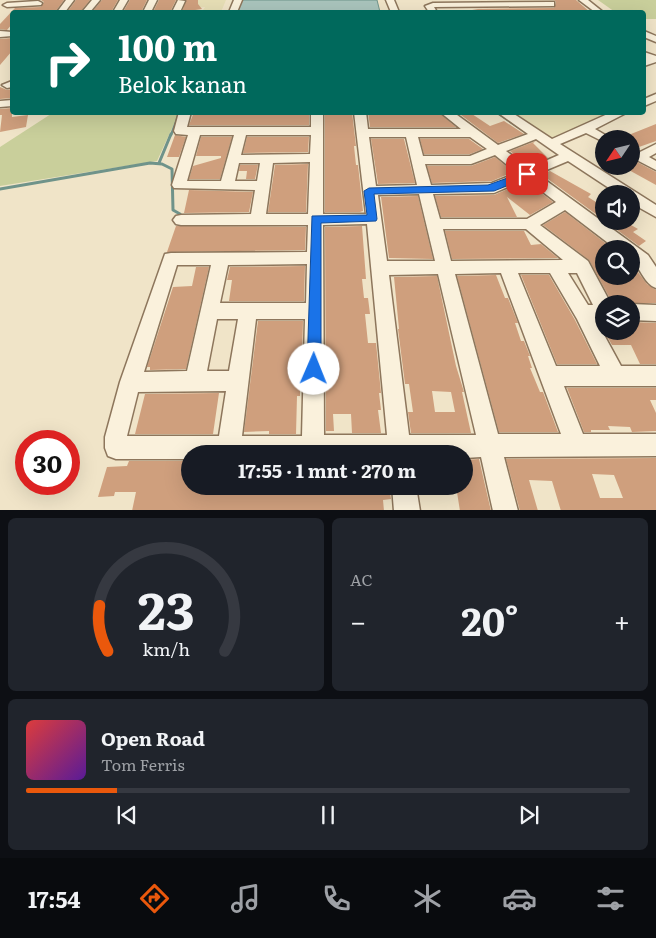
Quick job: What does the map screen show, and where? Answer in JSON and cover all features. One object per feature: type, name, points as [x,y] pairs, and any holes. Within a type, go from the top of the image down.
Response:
[{"type":"street","points":[[88,10],[96,0]]},
{"type":"street","points":[[583,0],[602,10]]},
{"type":"street","points":[[595,0],[602,10]]},
{"type":"street","points":[[5,5],[40,2]]},
{"type":"street","points":[[432,10],[429,6],[486,2],[518,5],[551,4]]},
{"type":"street","points":[[518,5],[524,10]]},
{"type":"street","points":[[184,115],[179,130],[195,132],[317,130]]},
{"type":"street","points":[[314,445],[317,115]]},
{"type":"street","points":[[360,115],[372,219],[380,268],[399,445]]},
{"type":"street","points":[[449,115],[616,240]]},
{"type":"street","points":[[506,115],[534,136],[551,144],[566,157],[613,185]]},
{"type":"street","points":[[551,144],[617,115]]},
{"type":"street","points":[[587,129],[595,133]]},
{"type":"street","points":[[227,186],[241,131]]},
{"type":"street","points":[[195,132],[179,185],[263,186]]},
{"type":"street","points":[[362,133],[474,133]]},
{"type":"street","points":[[411,133],[506,510]]},
{"type":"street","points":[[418,160],[471,160],[534,136]]},
{"type":"street","points":[[640,154],[656,148]]},
{"type":"street","points":[[369,191],[494,188],[566,157]]},
{"type":"street","points":[[640,157],[656,166]]},
{"type":"street","points":[[234,158],[317,158]]},
{"type":"street","points":[[258,219],[266,158]]},
{"type":"street","points":[[640,202],[656,212]]},
{"type":"street","points":[[434,224],[529,224],[566,203]]},
{"type":"street","points":[[181,220],[372,219]]},
{"type":"street","points":[[529,224],[582,266],[596,295]]},
{"type":"street","points":[[195,381],[221,258]]},
{"type":"street","points":[[181,448],[116,448],[116,437],[130,382],[169,261],[171,259],[316,258]]},
{"type":"street","points":[[640,258],[656,281]]},
{"type":"street","points":[[555,266],[583,312],[615,376]]},
{"type":"street","points":[[380,268],[445,269],[582,266]]},
{"type":"street","points":[[507,267],[576,445]]},
{"type":"street","points":[[210,311],[315,310]]},
{"type":"street","points":[[229,445],[248,311]]},
{"type":"street","points":[[583,312],[595,311]]},
{"type":"street","points":[[640,312],[656,313]]},
{"type":"street","points":[[550,376],[656,376]]},
{"type":"street","points":[[130,382],[238,381]]},
{"type":"street","points":[[473,447],[656,445]]},
{"type":"street","points":[[405,495],[407,510]]},
{"type":"shaded area","points":[[182,0],[226,0],[222,10],[203,10],[205,7],[179,10]]},
{"type":"shaded area","points":[[509,115],[605,115],[551,141]]},
{"type":"green space","points":[[598,0],[656,0],[656,19],[646,19],[646,10],[612,10]]},
{"type":"green space","points":[[49,115],[178,115],[157,161],[0,186],[0,147]]},
{"type":"water","points":[[241,0],[377,0],[380,10],[237,10]]},
{"type":"building","points":[[41,0],[64,0],[56,10],[13,10],[15,8],[41,7],[44,2]]},
{"type":"building","points":[[76,0],[90,0],[82,10],[69,10]]},
{"type":"building","points":[[102,0],[118,0],[112,10],[94,10]]},
{"type":"building","points":[[130,0],[147,0],[142,10],[124,10]]},
{"type":"building","points":[[159,0],[176,0],[171,10],[154,10]]},
{"type":"building","points":[[186,0],[198,0],[198,4],[202,9],[195,10],[183,10]]},
{"type":"building","points":[[554,0],[576,0],[588,10],[472,9],[554,8],[556,2]]},
{"type":"building","points":[[10,13],[10,26],[7,30],[0,29],[0,24]]},
{"type":"building","points":[[10,38],[10,53],[0,65],[0,39]]},
{"type":"building","points":[[0,87],[10,89],[10,98],[0,99]]},
{"type":"building","points":[[10,108],[10,115],[12,117],[28,115],[26,127],[0,132],[2,115],[0,115],[0,109]]},
{"type":"building","points":[[193,115],[309,115],[309,125],[189,125]]},
{"type":"building","points":[[325,115],[352,115],[356,165],[358,165],[363,211],[325,212]]},
{"type":"building","points":[[368,115],[442,115],[456,127],[370,127]]},
{"type":"building","points":[[461,115],[474,115],[490,126],[504,121],[524,134],[498,143]]},
{"type":"building","points":[[656,124],[656,141],[640,147],[640,130]]},
{"type":"building","points":[[175,135],[186,137],[179,157],[167,157]]},
{"type":"building","points":[[201,137],[232,137],[220,179],[189,179],[193,166],[221,158],[221,156],[196,156]]},
{"type":"building","points":[[247,137],[309,137],[308,152],[243,153]]},
{"type":"building","points":[[371,139],[404,139],[415,183],[378,184]]},
{"type":"building","points":[[420,139],[469,139],[483,149],[470,154],[424,154]]},
{"type":"building","points":[[536,141],[533,143],[548,158],[529,166],[510,151]]},
{"type":"building","points":[[495,157],[513,172],[492,181],[432,183],[427,166],[471,166]]},
{"type":"building","points":[[308,164],[306,212],[268,212],[275,165]]},
{"type":"building","points":[[640,164],[656,172],[656,185],[638,175],[640,175]]},
{"type":"building","points":[[240,165],[258,165],[255,179],[246,179],[247,171],[239,171]]},
{"type":"building","points":[[550,171],[591,194],[588,197],[595,201],[595,213],[541,174]]},
{"type":"building","points":[[526,181],[553,202],[530,215],[507,197],[517,217],[441,217],[435,196],[494,195]]},
{"type":"building","points":[[189,190],[253,192],[249,212],[184,213]]},
{"type":"building","points":[[418,196],[433,259],[389,258],[381,197]]},
{"type":"building","points":[[565,212],[601,240],[595,240],[595,271],[589,260],[543,225]]},
{"type":"building","points":[[176,226],[306,227],[305,250],[167,252]]},
{"type":"building","points":[[362,226],[366,279],[362,279],[364,298],[368,298],[370,314],[365,314],[368,343],[376,343],[381,393],[379,393],[381,410],[378,410],[381,433],[352,433],[351,414],[333,414],[334,431],[326,431],[325,227]]},
{"type":"building","points":[[617,230],[636,230],[633,232],[646,241],[640,245],[640,240],[631,240]]},
{"type":"building","points":[[445,231],[524,231],[531,245],[541,244],[558,258],[452,259]]},
{"type":"building","points":[[305,266],[304,301],[229,301],[232,280],[227,280],[230,267]]},
{"type":"building","points":[[196,267],[209,267],[186,369],[150,370],[150,367],[147,367],[173,287],[192,286]]},
{"type":"building","points":[[496,275],[518,323],[515,323],[521,341],[524,341],[530,356],[528,356],[532,368],[530,368],[540,392],[543,392],[558,432],[499,432],[457,276]]},
{"type":"building","points":[[521,275],[549,275],[575,320],[597,364],[557,364]]},
{"type":"building","points":[[640,275],[647,284],[656,290],[656,303],[640,303],[640,295],[608,295],[603,285],[640,285]]},
{"type":"building","points":[[437,276],[456,366],[464,392],[462,392],[471,433],[411,433],[408,412],[413,412],[409,384],[405,384],[394,277]],"holes":[[[432,391],[451,392],[455,412],[435,412]]]},
{"type":"building","points":[[258,321],[303,321],[301,390],[300,396],[297,396],[296,434],[269,434],[269,431],[244,432]]},
{"type":"building","points":[[640,322],[656,323],[656,364],[640,364],[631,345],[612,345],[609,340],[640,340]]},
{"type":"building","points":[[567,388],[656,388],[656,400],[650,400],[656,413],[656,431],[632,432],[630,427],[608,426],[610,430],[584,432]]},
{"type":"building","points":[[219,393],[213,434],[135,434],[145,394]]},
{"type":"building","points":[[656,458],[656,510],[561,510],[552,481],[529,480],[538,510],[520,510],[506,459]],"holes":[[[592,474],[614,475],[623,498],[600,498]]]},
{"type":"building","points":[[473,459],[479,459],[491,510],[460,510],[457,495],[473,495]]},
{"type":"building","points":[[129,461],[181,461],[181,495],[390,495],[391,499],[383,500],[384,510],[132,510],[136,492],[115,492],[114,496],[98,497],[107,467],[127,466]]},
{"type":"waterway","points":[[500,115],[521,129]]},
{"type":"waterway","points":[[171,135],[178,117]]},
{"type":"waterway","points":[[159,163],[171,134]]},
{"type":"waterway","points":[[0,189],[150,163],[162,164],[172,169],[173,210],[180,214]]},
{"type":"route","points":[[314,369],[316,219],[372,219],[369,191],[488,189],[527,174]]}]
